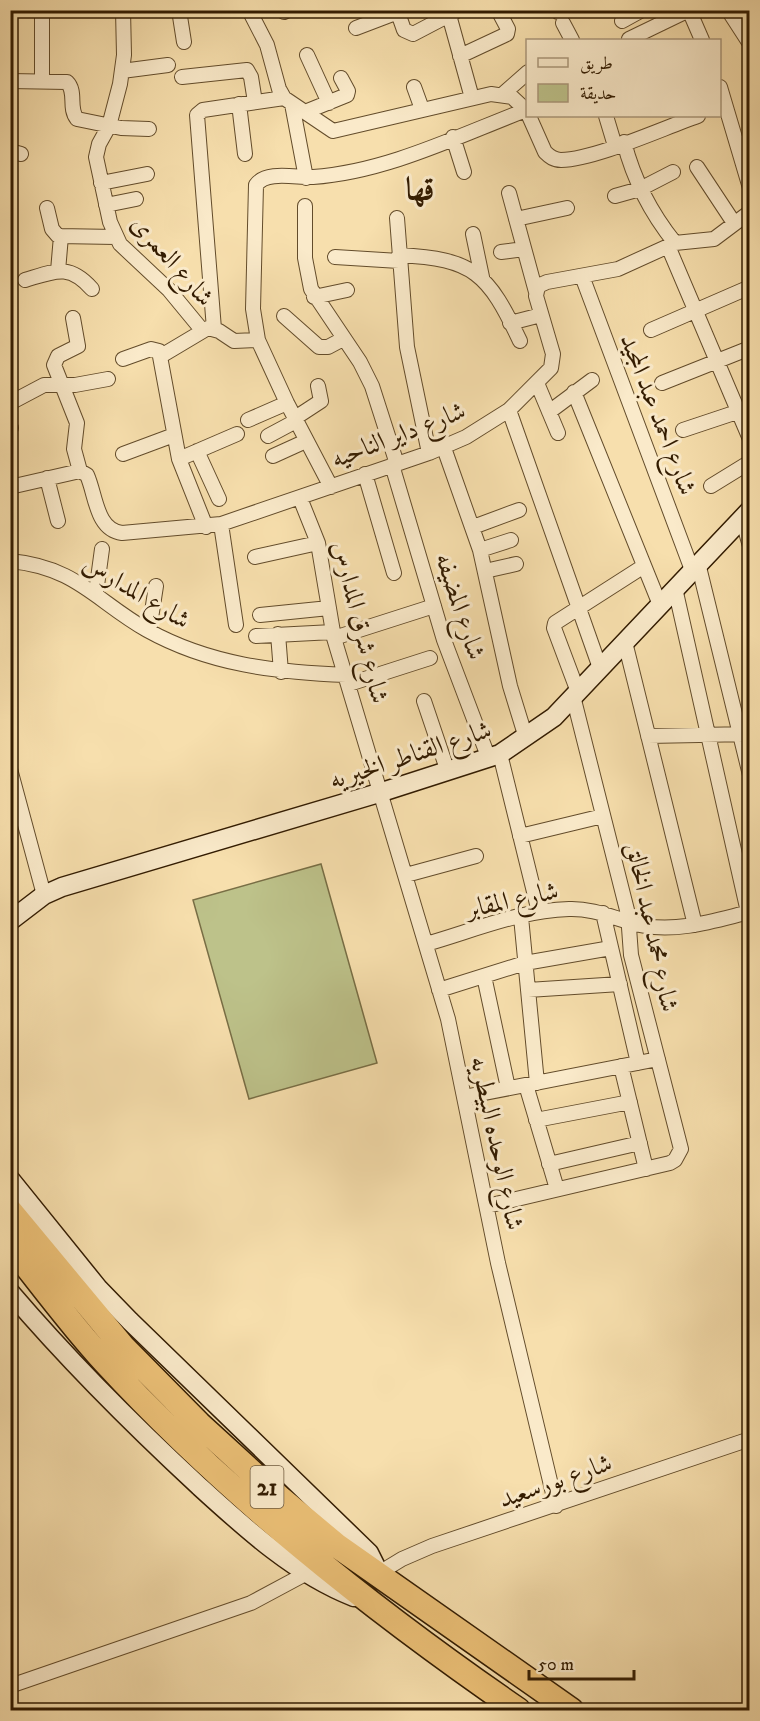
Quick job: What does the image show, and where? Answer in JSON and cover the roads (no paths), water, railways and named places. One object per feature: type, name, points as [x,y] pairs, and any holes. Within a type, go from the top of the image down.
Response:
[{"type":"highway","name":"21","points":[[10,1211],[123,1347],[192,1416],[281,1499],[336,1545],[571,1710]]},
{"type":"highway","name":"21","points":[[10,1245],[105,1361],[181,1439],[263,1516],[375,1606],[518,1710]]},
{"type":"street","points":[[42,10],[42,81]]},
{"type":"street","name":"شارع العمرى","points":[[123,10],[122,71],[108,126],[97,150],[106,205],[116,237],[208,330]]},
{"type":"street","points":[[179,10],[184,42]]},
{"type":"street","points":[[249,10],[267,45],[288,101],[306,178]]},
{"type":"street","points":[[460,56],[507,34],[508,29],[498,10]]},
{"type":"street","points":[[622,21],[642,10]]},
{"type":"street","points":[[629,39],[689,10],[702,39]]},
{"type":"street","points":[[728,10],[744,23],[750,44]]},
{"type":"street","points":[[356,28],[398,11],[404,30],[413,34],[453,13],[460,56],[472,99]]},
{"type":"street","points":[[560,15],[572,39]]},
{"type":"street","points":[[307,55],[329,103]]},
{"type":"street","points":[[122,71],[168,65]]},
{"type":"street","points":[[182,77],[248,70],[255,102]]},
{"type":"street","points":[[208,330],[197,115],[203,110],[255,102],[288,101],[327,129],[339,132],[422,109],[503,94],[526,74]]},
{"type":"street","points":[[305,112],[349,93],[341,78]]},
{"type":"street","points":[[10,81],[67,82],[71,86],[75,117],[108,126],[149,129]]},
{"type":"street","points":[[414,87],[422,109]]},
{"type":"street","points":[[503,94],[520,102],[526,110]]},
{"type":"street","points":[[239,104],[245,154]]},
{"type":"street","points":[[722,107],[750,188]]},
{"type":"street","points":[[331,487],[295,420],[258,340],[253,309],[256,190],[259,181],[263,178],[306,178],[361,170],[526,113]]},
{"type":"street","points":[[530,117],[545,152],[555,159],[575,158],[695,117]]},
{"type":"street","points":[[606,117],[640,189],[671,244],[695,311],[750,438]]},
{"type":"street","points":[[453,138],[464,172]]},
{"type":"street","points":[[697,167],[734,223]]},
{"type":"street","points":[[615,196],[640,189],[673,172]]},
{"type":"street","points":[[101,183],[147,174]]},
{"type":"street","name":"شارع داير الناحيه","points":[[80,471],[87,475],[102,521],[110,530],[122,533],[206,527],[300,498],[444,448],[509,410],[551,368],[554,358],[509,193]]},
{"type":"street","points":[[106,205],[136,199]]},
{"type":"street","points":[[304,206],[305,258],[314,297],[347,290]]},
{"type":"street","points":[[47,208],[53,232],[61,236],[116,237]]},
{"type":"street","points":[[516,219],[567,208]]},
{"type":"street","points":[[536,291],[542,284],[618,269],[671,244],[714,239],[750,212]]},
{"type":"street","points":[[397,218],[406,347],[429,453]]},
{"type":"street","points":[[473,234],[482,277]]},
{"type":"street","points":[[58,271],[61,236]]},
{"type":"street","points":[[501,252],[524,249]]},
{"type":"street","points":[[335,257],[450,260],[471,268],[482,277],[520,341]]},
{"type":"street","points":[[25,280],[58,271],[77,274],[92,289]]},
{"type":"street","name":"شارع احمد عبد المجيد","points":[[582,276],[695,566],[745,734],[750,775]]},
{"type":"street","points":[[651,330],[750,287]]},
{"type":"street","name":"شارع المضيفه","points":[[314,297],[372,386],[444,640],[494,757],[520,836],[539,912]]},
{"type":"street","points":[[510,323],[541,315]]},
{"type":"street","points":[[284,316],[319,347],[328,346],[343,339]]},
{"type":"street","points":[[10,487],[80,471],[74,449],[77,423],[54,362],[58,356],[78,346],[73,318]]},
{"type":"street","points":[[208,330],[234,341],[258,340]]},
{"type":"street","points":[[161,356],[208,330]]},
{"type":"street","points":[[123,358],[154,348],[161,356],[179,459],[206,527]]},
{"type":"street","points":[[662,383],[750,348]]},
{"type":"street","points":[[10,403],[44,385],[75,385],[108,379]]},
{"type":"street","points":[[549,412],[592,380]]},
{"type":"street","points":[[537,383],[558,433]]},
{"type":"street","points":[[268,436],[295,420],[321,400],[318,386]]},
{"type":"street","points":[[574,392],[660,605]]},
{"type":"street","points":[[248,420],[287,403]]},
{"type":"street","points":[[509,410],[600,668]]},
{"type":"street","points":[[683,430],[737,412]]},
{"type":"street","points":[[179,459],[237,434]]},
{"type":"street","points":[[123,454],[174,435]]},
{"type":"street","points":[[273,456],[306,441]]},
{"type":"street","points":[[444,448],[480,550],[510,686],[526,738]]},
{"type":"street","points":[[197,451],[219,499]]},
{"type":"street","points":[[711,486],[750,462]]},
{"type":"street","points":[[365,474],[394,573]]},
{"type":"street","points":[[47,478],[58,521]]},
{"type":"street","name":"شارع شرق المدارس","points":[[300,498],[318,543],[334,635],[382,792]]},
{"type":"street","points":[[473,527],[519,510]]},
{"type":"street","points":[[746,514],[750,546]]},
{"type":"street","name":"شارع القناطر الخيريه","points":[[10,921],[44,895],[80,881],[494,757],[526,738],[554,717],[746,514]]},
{"type":"street","points":[[221,524],[236,625]]},
{"type":"street","points":[[480,550],[511,540]]},
{"type":"street","points":[[255,557],[318,543]]},
{"type":"street","points":[[96,593],[102,549]]},
{"type":"street","name":"شارع المدارس","points":[[10,561],[48,569],[96,593],[112,608],[149,631],[202,655],[237,665],[347,680]]},
{"type":"street","points":[[485,571],[516,564]]},
{"type":"street","points":[[578,606],[644,566]]},
{"type":"street","points":[[149,631],[156,586]]},
{"type":"street","points":[[675,588],[749,912]]},
{"type":"street","points":[[256,636],[334,635],[434,606]]},
{"type":"street","name":"شارع محمد عبد الخالق","points":[[578,606],[557,621],[554,628],[576,694],[629,922],[631,955],[680,1142],[679,1155],[670,1163],[646,1169]]},
{"type":"street","points":[[260,615],[329,608]]},
{"type":"street","points":[[278,634],[281,672]]},
{"type":"street","points":[[625,642],[695,925]]},
{"type":"street","points":[[347,680],[430,658]]},
{"type":"street","points":[[424,701],[448,772]]},
{"type":"street","points":[[648,736],[745,734]]},
{"type":"street","points":[[11,771],[44,895]]},
{"type":"street","name":"شارع الوحده البيطريه","points":[[382,792],[439,990],[556,1506]]},
{"type":"street","points":[[520,836],[603,816]]},
{"type":"street","points":[[406,875],[476,856]]},
{"type":"street","name":"شارع المقابر","points":[[426,944],[539,912],[571,909],[603,913],[629,922],[662,928],[695,925],[749,912]]},
{"type":"street","points":[[603,913],[638,1063]]},
{"type":"street","points":[[521,917],[536,1120],[557,1189]]},
{"type":"street","points":[[439,990],[525,963],[611,948]]},
{"type":"street","points":[[484,976],[508,1088]]},
{"type":"street","points":[[528,990],[620,984]]},
{"type":"street","points":[[464,1097],[658,1059]]},
{"type":"street","points":[[487,1206],[646,1169],[621,1066]]},
{"type":"street","points":[[536,1120],[630,1102]]},
{"type":"street","points":[[549,1164],[640,1143]]},
{"type":"street","points":[[10,1179],[98,1288],[214,1405],[369,1552],[379,1573]]},
{"type":"street","points":[[10,1292],[58,1348],[120,1413],[225,1509],[307,1573],[340,1592],[375,1606]]},
{"type":"street","name":"شارع بورسعيد","points":[[379,1573],[402,1559],[432,1546],[748,1442]]},
{"type":"street","points":[[10,1686],[251,1603],[307,1573]]},
{"type":"district","name":"قها","points":[[420,189]]}]
